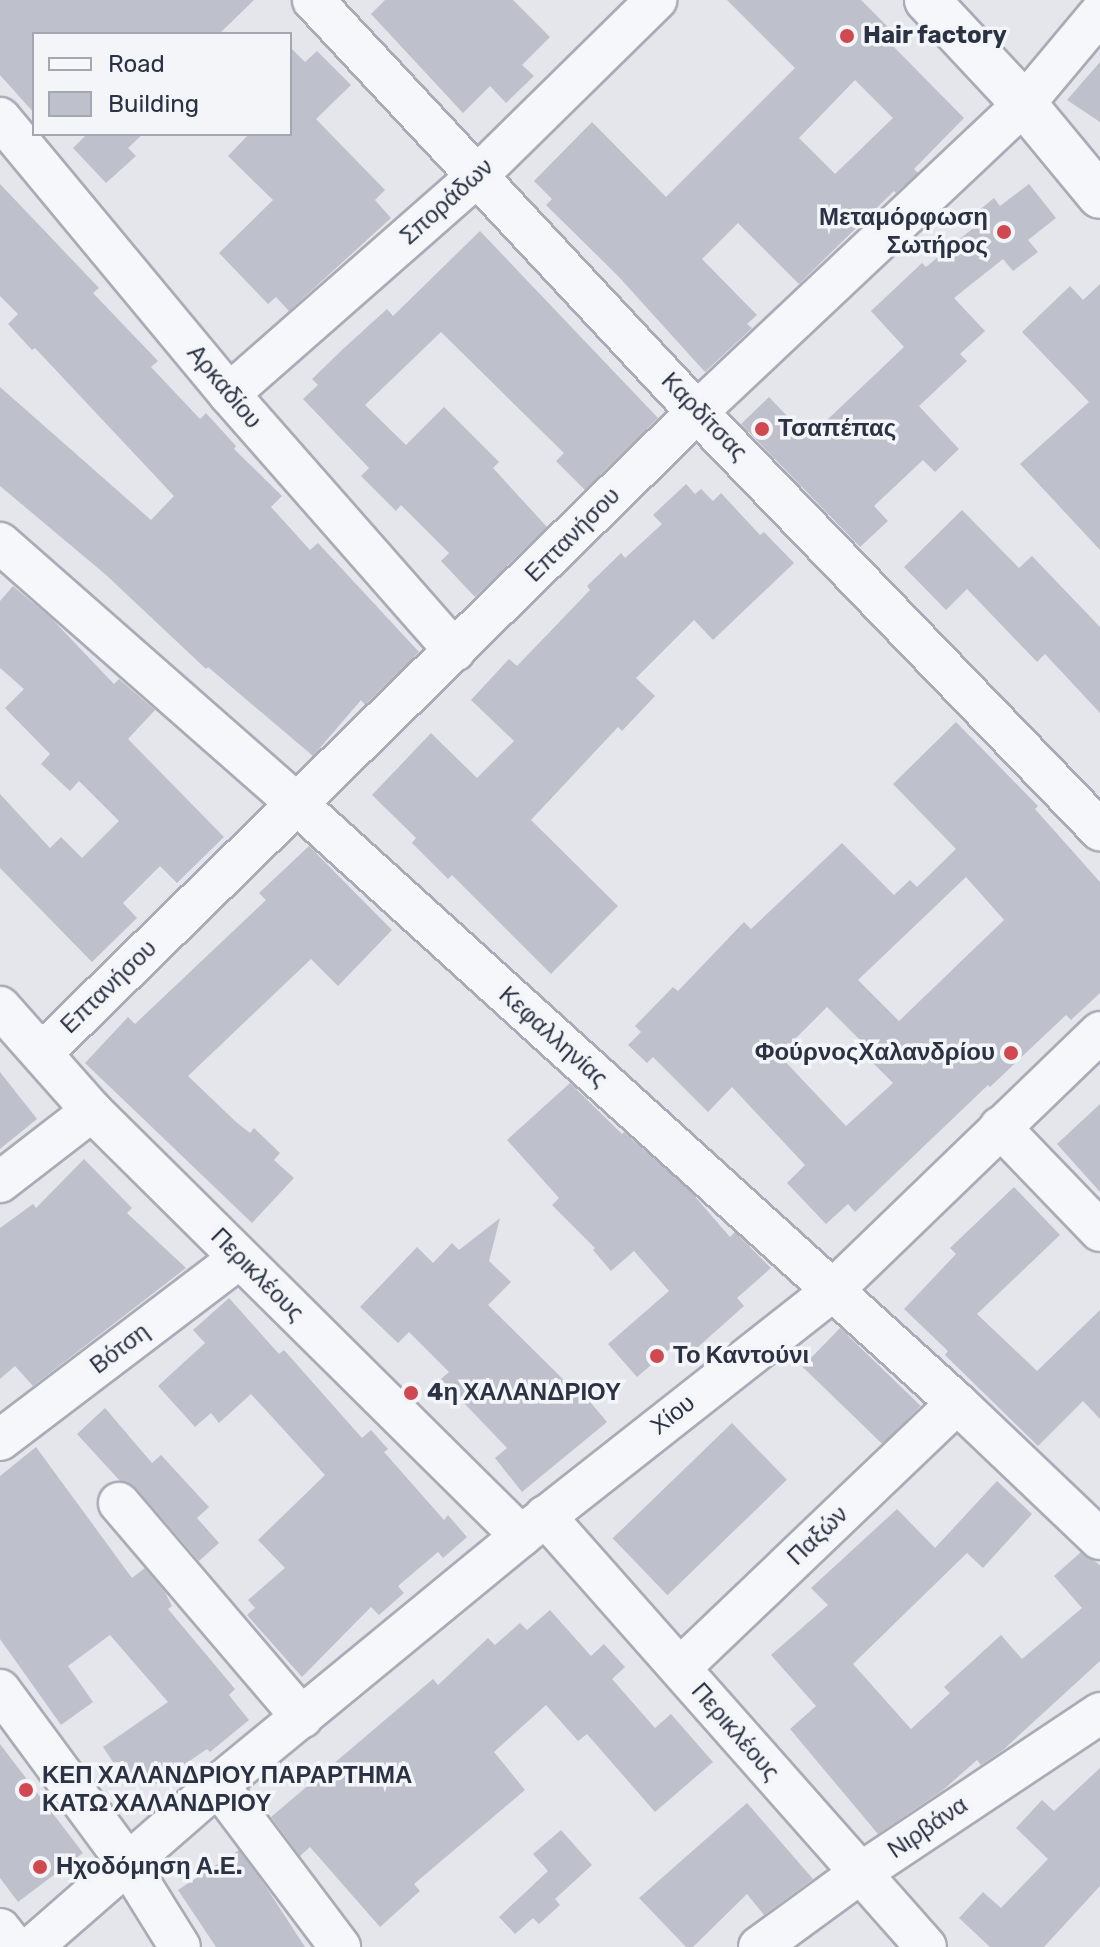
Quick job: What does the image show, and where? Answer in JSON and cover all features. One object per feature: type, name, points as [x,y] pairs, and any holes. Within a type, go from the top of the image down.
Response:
[{"type":"street","name":"Καρδίτσας","points":[[313,0],[697,412],[1100,830]]},
{"type":"street","name":"Σποράδων","points":[[229,394],[478,175],[656,0]]},
{"type":"street","points":[[927,0],[1024,104],[1100,196]]},
{"type":"street","name":"Επτανήσου","points":[[42,1053],[697,412],[1024,104],[1100,13]]},
{"type":"street","name":"Αρκαδίου","points":[[0,118],[229,394],[455,651]]},
{"type":"street","name":"Κεφαλληνίας","points":[[0,543],[297,804],[831,1292],[957,1403],[1100,1539]]},
{"type":"street","name":"Περικλέους","points":[[0,1007],[92,1111],[240,1258],[533,1526],[680,1668],[926,1947]]},
{"type":"street","name":"Χίου","points":[[32,1947],[218,1785],[533,1526],[831,1292],[1100,1032]]},
{"type":"street","points":[[0,1182],[92,1111]]},
{"type":"street","points":[[1000,1127],[1100,1231]]},
{"type":"street","name":"Βότση","points":[[0,1440],[240,1258]]},
{"type":"street","name":"Παξών","points":[[680,1668],[957,1403]]},
{"type":"street","points":[[119,1503],[302,1717]]},
{"type":"street","points":[[0,1690],[127,1862],[180,1947]]},
{"type":"street","name":"Νιρβάνα","points":[[759,1947],[859,1874],[1100,1713]]},
{"type":"street","points":[[218,1785],[340,1947]]},
{"type":"street","points":[[0,1929],[14,1947]]},
{"type":"building","points":[[0,0],[254,0],[221,32],[32,32],[32,111],[0,75]]},
{"type":"building","points":[[385,0],[513,0],[550,37],[522,65],[534,76],[506,103],[490,86],[463,113],[371,14]]},
{"type":"building","points":[[727,0],[861,0],[898,37],[891,44],[964,118],[914,169],[918,173],[896,193],[894,191],[799,284],[738,223],[702,259],[757,315],[747,324],[752,328],[705,372],[618,276],[546,205],[552,199],[534,181],[592,122],[666,197],[795,68]],"holes":[[[855,80],[893,118],[835,174],[799,138]]]},
{"type":"building","points":[[292,49],[305,62],[317,51],[351,85],[316,119],[385,190],[375,200],[391,218],[289,311],[276,297],[268,304],[219,253],[273,200],[228,156],[247,136],[292,136]]},
{"type":"building","points":[[1100,62],[1100,122],[1067,100]]},
{"type":"building","points":[[85,136],[141,136],[128,148],[136,156],[106,183],[73,148]]},
{"type":"building","points":[[0,184],[99,288],[93,293],[158,361],[151,367],[200,419],[206,413],[236,446],[234,449],[282,496],[271,507],[310,550],[318,543],[419,652],[365,705],[361,700],[313,756],[208,667],[206,669],[105,574],[0,486],[0,387],[151,520],[174,496],[35,348],[32,350],[8,324],[18,314],[0,296]]},
{"type":"building","points":[[1029,184],[1056,218],[1028,240],[1038,252],[1013,271],[1003,259],[954,298],[985,331],[960,354],[967,361],[919,406],[959,449],[935,472],[923,460],[874,506],[888,521],[860,547],[741,424],[769,397],[808,438],[904,347],[871,311],[922,263],[926,267],[978,224],[972,216],[994,198],[1000,206]]},
{"type":"building","points":[[480,231],[658,418],[585,490],[556,461],[564,453],[441,332],[365,405],[406,445],[444,407],[499,462],[493,468],[547,527],[475,597],[441,561],[449,553],[401,505],[396,511],[361,476],[369,468],[303,399],[318,385],[312,379],[343,349],[387,309],[393,316]]},
{"type":"building","points":[[1100,284],[1100,550],[1020,464],[1089,402],[1022,332],[1070,286],[1083,300]]},
{"type":"building","points":[[686,484],[695,494],[701,489],[713,501],[721,493],[760,535],[764,532],[794,563],[713,640],[694,620],[636,678],[655,696],[622,731],[618,727],[531,820],[618,906],[551,974],[452,875],[448,879],[412,843],[416,838],[372,795],[431,733],[477,778],[514,741],[471,700],[509,659],[517,666],[590,590],[587,586],[621,553],[625,558],[662,524],[653,515]]},
{"type":"building","points":[[962,510],[1019,568],[1032,556],[1100,627],[1100,713],[1045,654],[1037,662],[967,589],[946,610],[904,567]]},
{"type":"building","points":[[13,586],[51,618],[114,684],[119,679],[155,710],[128,739],[224,837],[177,883],[160,866],[123,903],[137,918],[92,962],[0,868],[0,794],[50,848],[61,837],[82,858],[119,821],[79,781],[70,791],[41,764],[50,754],[5,708],[24,689],[0,668],[0,601]]},
{"type":"building","points":[[956,722],[1038,806],[1035,809],[1100,882],[1100,993],[1071,1020],[1066,1015],[855,1212],[848,1204],[826,1224],[787,1183],[805,1165],[732,1087],[708,1112],[653,1057],[647,1063],[628,1045],[641,1032],[635,1026],[673,987],[678,991],[744,922],[751,929],[842,843],[894,895],[910,880],[917,887],[956,849],[893,784]],"holes":[[[966,877],[1004,920],[899,1021],[858,980]],[[827,1007],[864,1044],[859,1049],[893,1083],[846,1126],[779,1055]]]},
{"type":"building","points":[[309,846],[392,930],[338,986],[311,959],[188,1076],[235,1121],[250,1133],[254,1128],[280,1153],[274,1160],[294,1178],[252,1223],[85,1063],[128,1017],[135,1024],[266,900],[259,893]]},
{"type":"building","points":[[0,1072],[37,1119],[0,1149]]},
{"type":"building","points":[[570,1083],[622,1134],[624,1132],[691,1192],[730,1237],[735,1232],[771,1268],[737,1298],[744,1306],[689,1355],[678,1342],[637,1377],[608,1344],[669,1291],[634,1251],[611,1271],[593,1250],[595,1248],[552,1205],[559,1198],[507,1140]]},
{"type":"building","points":[[1100,1104],[1100,1192],[1057,1144]]},
{"type":"building","points":[[84,1159],[132,1208],[127,1213],[186,1268],[33,1386],[15,1366],[0,1379],[0,1228],[33,1204],[36,1208]]},
{"type":"building","points":[[1014,1187],[1060,1235],[977,1314],[1037,1371],[1100,1310],[1100,1419],[1083,1401],[1038,1446],[945,1355],[948,1351],[904,1309],[956,1254],[950,1248]]},
{"type":"building","points":[[500,1218],[489,1261],[511,1282],[488,1305],[571,1387],[575,1384],[607,1422],[522,1492],[495,1458],[507,1448],[441,1379],[449,1372],[409,1332],[398,1343],[360,1307],[417,1247],[433,1263],[452,1243],[459,1250]]},
{"type":"building","points":[[229,1298],[279,1354],[284,1350],[362,1438],[371,1430],[388,1449],[384,1452],[444,1520],[448,1515],[467,1537],[443,1558],[438,1552],[398,1586],[404,1593],[379,1615],[371,1607],[302,1677],[247,1615],[255,1608],[248,1600],[285,1568],[258,1540],[325,1475],[251,1394],[219,1423],[211,1413],[195,1427],[158,1386],[205,1343],[193,1330]]},
{"type":"building","points":[[840,1328],[921,1406],[883,1445],[802,1367]]},
{"type":"building","points":[[105,1408],[152,1463],[161,1455],[209,1507],[197,1518],[219,1543],[199,1561],[136,1488],[120,1481],[77,1434]]},
{"type":"building","points":[[732,1423],[787,1480],[667,1595],[613,1538]]},
{"type":"building","points":[[36,1447],[132,1578],[145,1568],[165,1592],[172,1606],[168,1609],[235,1689],[229,1695],[249,1720],[210,1752],[207,1749],[156,1784],[149,1773],[129,1786],[103,1747],[168,1702],[110,1635],[68,1666],[93,1702],[61,1725],[0,1639],[0,1476]]},
{"type":"building","points":[[997,1481],[1032,1514],[983,1568],[967,1553],[853,1664],[911,1729],[950,1693],[944,1687],[1001,1635],[1022,1659],[1082,1608],[1054,1576],[1081,1552],[1100,1565],[1100,1661],[1003,1750],[981,1765],[977,1760],[943,1790],[878,1834],[790,1729],[816,1706],[771,1655],[828,1605],[811,1588],[897,1509],[935,1548]]},
{"type":"building","points":[[550,1610],[591,1656],[604,1644],[625,1667],[612,1679],[655,1728],[671,1714],[713,1762],[655,1812],[587,1734],[578,1741],[546,1705],[494,1752],[525,1790],[414,1884],[420,1891],[380,1927],[310,1847],[300,1856],[271,1817],[433,1679],[438,1685],[488,1638],[495,1645],[520,1623],[527,1630]]},
{"type":"building","points":[[0,1744],[83,1853],[18,1902],[0,1878]]},
{"type":"building","points":[[1100,1768],[1100,1886],[1044,1947],[990,1947],[959,1918],[983,1892],[1001,1908],[1048,1859],[1016,1828],[1042,1800],[1054,1811]]},
{"type":"building","points":[[747,1803],[813,1879],[764,1915],[747,1894],[693,1947],[686,1947],[639,1898]]},
{"type":"building","points":[[561,1830],[592,1865],[555,1899],[560,1905],[539,1924],[533,1918],[515,1934],[499,1917],[548,1871],[533,1854]]},
{"type":"building","points":[[239,1850],[305,1947],[216,1947],[178,1890]]},
{"type":"place","name":"Hair factory","points":[[847,36]]},
{"type":"place","name":"Μεταμόρφωση Σωτήρος","points":[[1004,232]]},
{"type":"place","name":"Τσαπέπας","points":[[762,429]]},
{"type":"place","name":"ΦούρνοςΧαλανδρίου","points":[[1011,1053]]},
{"type":"place","name":"Το Καντούνι","points":[[657,1356]]},
{"type":"place","name":"4η ΧΑΛΑΝΔΡΙΟΥ","points":[[411,1393]]},
{"type":"place","name":"ΚΕΠ ΧΑΛΑΝΔΡΙΟΥ ΠΑΡΑΡΤΗΜΑ ΚΑΤΩ ΧΑΛΑΝΔΡΙΟΥ","points":[[26,1790]]},
{"type":"place","name":"Ηχοδόμηση Α.Ε.","points":[[40,1867]]}]
